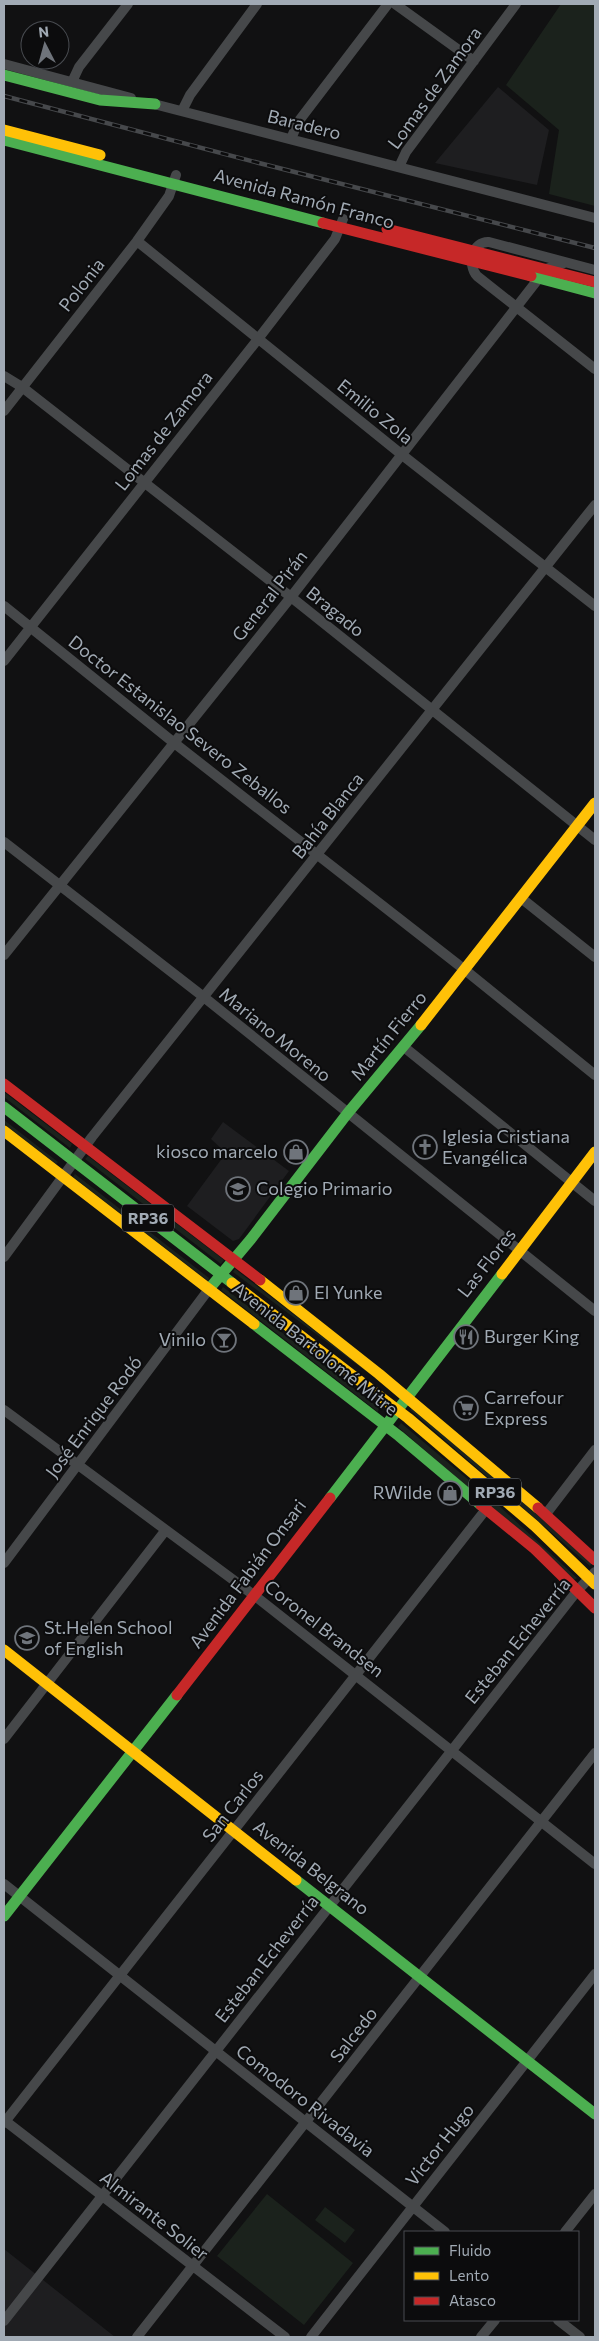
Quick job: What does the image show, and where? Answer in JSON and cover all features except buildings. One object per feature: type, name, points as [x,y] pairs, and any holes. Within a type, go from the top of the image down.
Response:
[{"type":"street","points":[[72,82],[79,67],[128,4]]},
{"type":"street","points":[[182,111],[190,94],[257,4]]},
{"type":"street","points":[[291,139],[298,122],[388,4]]},
{"type":"street","points":[[395,4],[474,61]]},
{"type":"street","name":"Lomas de Zamora","points":[[400,167],[406,152],[516,4]]},
{"type":"street","name":"Baradero","points":[[4,64],[595,218]]},
{"type":"street","points":[[4,75],[100,100],[155,104]]},
{"type":"street","name":"Avenida Ramón Franco","points":[[4,130],[175,179],[342,223],[473,256],[546,269],[595,282]]},
{"type":"street","name":"Avenida Ramón Franco","points":[[4,140],[175,179]]},
{"type":"street","name":"Polonia","points":[[4,411],[137,241],[169,196],[175,179]]},
{"type":"street","name":"Lomas de Zamora","points":[[4,660],[258,339],[335,239],[342,223]]},
{"type":"street","name":"Emilio Zola","points":[[137,241],[401,454],[595,606]]},
{"type":"street","points":[[595,270],[489,242],[480,243],[473,256],[473,272],[477,276],[595,369]]},
{"type":"street","name":"Avenida Ramón Franco","points":[[473,256],[539,279],[595,293]]},
{"type":"street","points":[[546,269],[564,263]]},
{"type":"street","name":"General Pirán","points":[[4,955],[290,597],[546,269]]},
{"type":"street","name":"Bragado","points":[[4,376],[22,387],[290,597],[595,840]]},
{"type":"street","name":"Bahía Blanca","points":[[4,1257],[85,1147],[319,855],[595,505]]},
{"type":"street","name":"Doctor Estanislao Severo Zeballos","points":[[4,606],[595,1075]]},
{"type":"street","name":"Martín Fierro","points":[[209,1290],[234,1261],[347,1114],[404,1048],[595,803]]},
{"type":"street","name":"Mariano Moreno","points":[[4,842],[205,998],[347,1114],[520,1249],[595,1311]]},
{"type":"street","points":[[521,898],[595,957]]},
{"type":"street","points":[[404,1048],[595,1201]]},
{"type":"street","name":"Avenida Bartolomé Mitre","points":[[4,1084],[407,1395],[546,1514],[595,1560]]},
{"type":"street","name":"Avenida Bartolomé Mitre","points":[[4,1107],[397,1410],[535,1526],[593,1578]]},
{"type":"street","name":"Avenida Bartolomé Mitre","points":[[4,1131],[385,1424],[535,1549],[595,1608]]},
{"type":"street","name":"Las Flores","points":[[407,1395],[595,1152]]},
{"type":"street","name":"José Enrique Rodó","points":[[4,1563],[209,1290]]},
{"type":"street","name":"Avenida Fabián Onsari","points":[[4,1916],[255,1596],[407,1395]]},
{"type":"street","name":"Coronel Brandsen","points":[[4,1410],[255,1596],[595,1864]]},
{"type":"street","points":[[546,1514],[595,1450]]},
{"type":"street","name":"San Carlos","points":[[4,2121],[487,1508]]},
{"type":"street","points":[[4,1739],[165,1531]]},
{"type":"street","name":"Esteban Echeverría","points":[[4,2321],[577,1591],[593,1578]]},
{"type":"street","name":"Avenida Belgrano","points":[[4,1650],[595,2114]]},
{"type":"street","name":"Salcedo","points":[[137,2337],[595,1753]]},
{"type":"street","name":"Comodoro Rivadavia","points":[[4,1884],[444,2231]]},
{"type":"street","name":"Victor Hugo","points":[[311,2337],[595,1974]]},
{"type":"street","name":"Almirante Solier","points":[[4,2121],[192,2268],[284,2337]]},
{"type":"street","points":[[566,2231],[595,2194]]},
{"type":"street","points":[[481,2337],[494,2321]]},
{"type":"street","points":[[559,2321],[580,2337]]},
{"type":"shaded area","points":[[561,4],[595,4],[595,206],[549,194],[559,130],[506,85]]},
{"type":"shaded area","points":[[498,87],[549,130],[537,185],[435,163]]},
{"type":"shaded area","points":[[4,1092],[72,1144],[70,1148],[4,1097]]},
{"type":"shaded area","points":[[4,1120],[58,1162],[56,1164],[4,1124]]},
{"type":"shaded area","name":"Colegio Primario","points":[[223,1122],[289,1171],[239,1239],[233,1241],[187,1206],[226,1153],[211,1139]]},
{"type":"shaded area","points":[[88,1156],[224,1260],[221,1264],[85,1159]]},
{"type":"shaded area","points":[[75,1174],[209,1278],[208,1281],[73,1177]]},
{"type":"shaded area","points":[[235,1269],[394,1392],[233,1272]]},
{"type":"shaded area","points":[[223,1287],[379,1408],[378,1412],[221,1290]]},
{"type":"shaded area","points":[[414,1406],[592,1562],[590,1566],[410,1410]]},
{"type":"shaded area","points":[[401,1423],[496,1503],[577,1578],[574,1580],[398,1427]]},
{"type":"shaded area","points":[[267,2194],[353,2263],[304,2325],[217,2256]]},
{"type":"shaded area","points":[[325,2207],[355,2230],[345,2243],[315,2220]]},
{"type":"shaded area","points":[[4,2249],[115,2337],[4,2337]]},
{"type":"railway","points":[[4,96],[595,248]]},
{"type":"traffic: fast","points":[[4,75],[100,100],[155,104]]},
{"type":"traffic: fast","points":[[4,140],[323,223]]},
{"type":"traffic: fast","points":[[531,276],[595,293]]},
{"type":"traffic: fast","points":[[209,1289],[251,1239],[347,1114],[421,1025]]},
{"type":"traffic: fast","points":[[4,1107],[232,1283]]},
{"type":"traffic: fast","points":[[330,1498],[502,1274]]},
{"type":"traffic: fast","points":[[254,1324],[399,1436],[481,1505]]},
{"type":"traffic: fast","points":[[4,1916],[177,1695]]},
{"type":"traffic: fast","points":[[296,1880],[595,2114]]},
{"type":"traffic: slow","points":[[4,130],[100,155]]},
{"type":"traffic: slow","points":[[421,1025],[595,803]]},
{"type":"traffic: slow","points":[[4,1131],[254,1324]]},
{"type":"traffic: slow","points":[[502,1274],[595,1152]]},
{"type":"traffic: slow","points":[[260,1280],[379,1374],[538,1508]]},
{"type":"traffic: slow","points":[[232,1283],[408,1418],[535,1526],[595,1584]]},
{"type":"traffic: slow","points":[[4,1650],[296,1880]]},
{"type":"traffic: jam","points":[[323,223],[531,276]]},
{"type":"traffic: jam","points":[[387,229],[595,282]]},
{"type":"traffic: jam","points":[[4,1084],[260,1280]]},
{"type":"traffic: jam","points":[[177,1695],[330,1498]]},
{"type":"traffic: jam","points":[[481,1505],[535,1549],[595,1608]]},
{"type":"traffic: jam","points":[[538,1508],[595,1560]]},
{"type":"place","name":"Iglesia Cristiana Evangélica","points":[[425,1147]]},
{"type":"place","name":"kiosco marcelo","points":[[296,1152]]},
{"type":"place","name":"Colegio Primario","points":[[238,1189]]},
{"type":"place","name":"El Yunke","points":[[296,1293]]},
{"type":"place","name":"Burger King","points":[[466,1337]]},
{"type":"place","name":"Vinilo","points":[[224,1340]]},
{"type":"place","name":"Carrefour Express","points":[[466,1408]]},
{"type":"place","name":"RWilde","points":[[450,1493]]},
{"type":"place","name":"St.Helen School of English","points":[[27,1638]]}]
